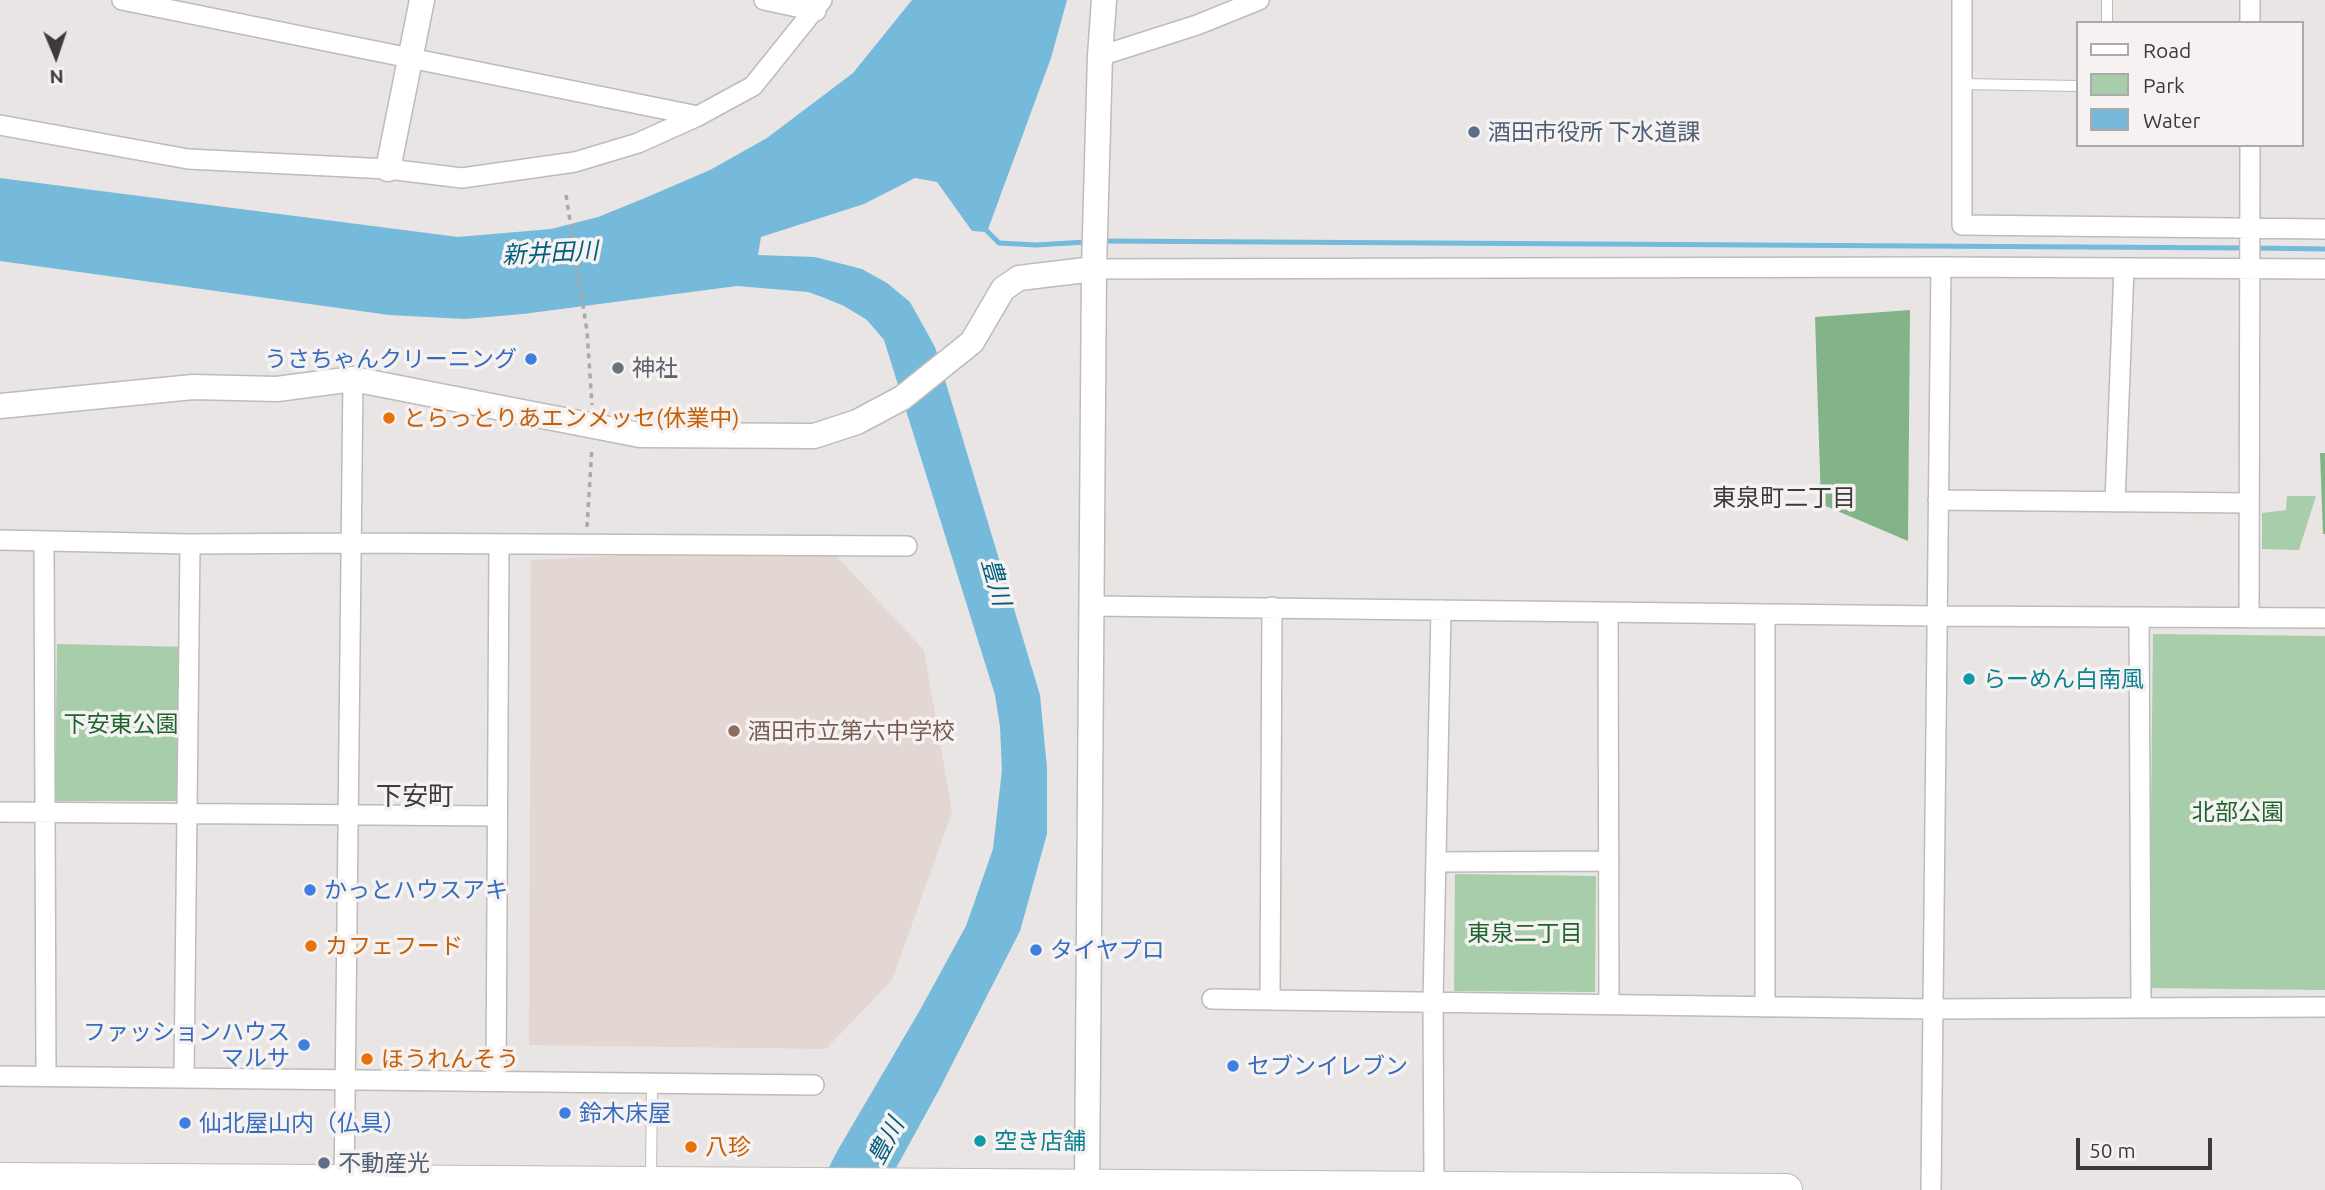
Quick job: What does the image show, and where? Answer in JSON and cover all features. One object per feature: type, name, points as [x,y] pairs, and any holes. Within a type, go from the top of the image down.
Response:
[{"type":"main road","points":[[0,1179],[344,1186],[953,1185],[1087,1188],[1786,1190]]},
{"type":"street","points":[[121,0],[698,116]]},
{"type":"street","points":[[388,169],[422,0]]},
{"type":"street","points":[[764,0],[819,5]]},
{"type":"street","points":[[1087,1188],[1094,269],[1104,0]]},
{"type":"street","points":[[1100,56],[1197,25],[1259,0]]},
{"type":"street","points":[[1962,0],[1962,225],[2325,229]]},
{"type":"street","points":[[2250,0],[2250,21]]},
{"type":"street","points":[[0,125],[188,159],[388,169],[462,178],[575,162],[638,143],[698,116],[753,86],[819,5]]},
{"type":"street","points":[[2249,618],[2250,147]]},
{"type":"street","points":[[1931,1190],[1941,267]]},
{"type":"street","points":[[2115,502],[2124,268]]},
{"type":"street","points":[[0,407],[193,387],[277,389],[353,379],[640,435],[814,436],[857,422],[902,398],[972,342],[1003,289],[1019,278],[1094,269],[2325,269]]},
{"type":"street","points":[[344,1186],[353,379]]},
{"type":"street","points":[[1938,500],[2249,503]]},
{"type":"street","points":[[0,540],[190,544],[906,547]]},
{"type":"street","points":[[44,541],[46,1075]]},
{"type":"street","points":[[184,1077],[190,544]]},
{"type":"street","points":[[496,1081],[499,544]]},
{"type":"street","points":[[1093,607],[2325,618]]},
{"type":"street","points":[[1270,1000],[1272,607]]},
{"type":"street","points":[[1434,1188],[1433,1002],[1441,610]]},
{"type":"street","points":[[1608,612],[1609,1004]]},
{"type":"street","points":[[1765,614],[1765,1007]]},
{"type":"street","points":[[2139,617],[2141,1008]]},
{"type":"street","points":[[0,812],[497,816]]},
{"type":"street","points":[[1436,862],[1609,862]]},
{"type":"street","points":[[1212,999],[1933,1009],[2325,1007]]},
{"type":"street","points":[[0,1076],[814,1085]]},
{"type":"lane","points":[[2107,0],[2107,21]]},
{"type":"lane","points":[[1962,84],[2076,86]]},
{"type":"lane","points":[[651,1187],[652,1083]]},
{"type":"path","points":[[566,195],[587,331]]},
{"type":"shaded area","name":"酒田市立第六中学校","points":[[826,545],[924,650],[952,812],[892,980],[826,1049],[529,1045],[531,560]]},
{"type":"green space","points":[[1910,310],[1908,541],[1821,504],[1815,317]]},
{"type":"green space","points":[[2320,453],[2325,453],[2325,534],[2323,534]]},
{"type":"green space","points":[[2287,496],[2316,496],[2299,550],[2262,549],[2262,513],[2286,510]]},
{"type":"green space","name":"北部公園","points":[[2153,634],[2325,636],[2325,990],[2149,988]]},
{"type":"green space","name":"下安東公園","points":[[57,644],[188,647],[186,801],[55,801]]},
{"type":"green space","name":"東泉二丁目","points":[[1455,874],[1596,876],[1595,992],[1454,991]]},
{"type":"water","points":[[912,0],[1067,0],[1051,58],[987,232],[972,231],[937,182],[915,178],[864,204],[761,237],[758,255],[815,257],[862,269],[887,283],[910,302],[935,347],[1040,695],[1047,768],[1047,834],[1020,931],[940,1088],[884,1190],[817,1190],[966,926],[993,849],[1002,770],[995,695],[884,340],[867,320],[844,306],[808,292],[737,286],[465,319],[389,315],[0,261],[0,178],[458,237],[551,229],[598,217],[645,198],[710,170],[767,138],[853,73]]},
{"type":"waterway","points":[[984,228],[999,243],[1036,245],[1086,242]]},
{"type":"waterway","points":[[1103,241],[2245,248]]},
{"type":"waterway","points":[[2255,248],[2325,249]]},
{"type":"place","name":"酒田市役所 下水道課","points":[[1474,132]]},
{"type":"place","name":"うさちゃんクリーニング","points":[[531,359]]},
{"type":"place","name":"神社","points":[[618,368]]},
{"type":"place","name":"とらっとりあエンメッセ(休業中)","points":[[389,418]]},
{"type":"place","name":"らーめん白南風","points":[[1969,679]]},
{"type":"place","name":"酒田市立第六中学校","points":[[734,731]]},
{"type":"place","name":"かっとハウスアキ","points":[[310,890]]},
{"type":"place","name":"カフェフード","points":[[311,946]]},
{"type":"place","name":"タイヤプロ","points":[[1036,950]]},
{"type":"place","name":"ファッションハウス マルサ","points":[[304,1045]]},
{"type":"place","name":"ほうれんそう","points":[[367,1059]]},
{"type":"place","name":"セブンイレブン","points":[[1233,1066]]},
{"type":"place","name":"鈴木床屋","points":[[565,1113]]},
{"type":"place","name":"仙北屋山内（仏具）","points":[[185,1123]]},
{"type":"place","name":"空き店舗","points":[[980,1141]]},
{"type":"place","name":"八珍","points":[[691,1147]]},
{"type":"place","name":"不動産光","points":[[324,1163]]},
{"type":"district","name":"東泉町二丁目","points":[[1784,498]]},
{"type":"district","name":"下安町","points":[[415,796]]},
{"type":"water label","name":"新井田川","points":[[550,253]]},
{"type":"water label","name":"豊川","points":[[996,582]]},
{"type":"water label","name":"豊川","points":[[886,1141]]}]
